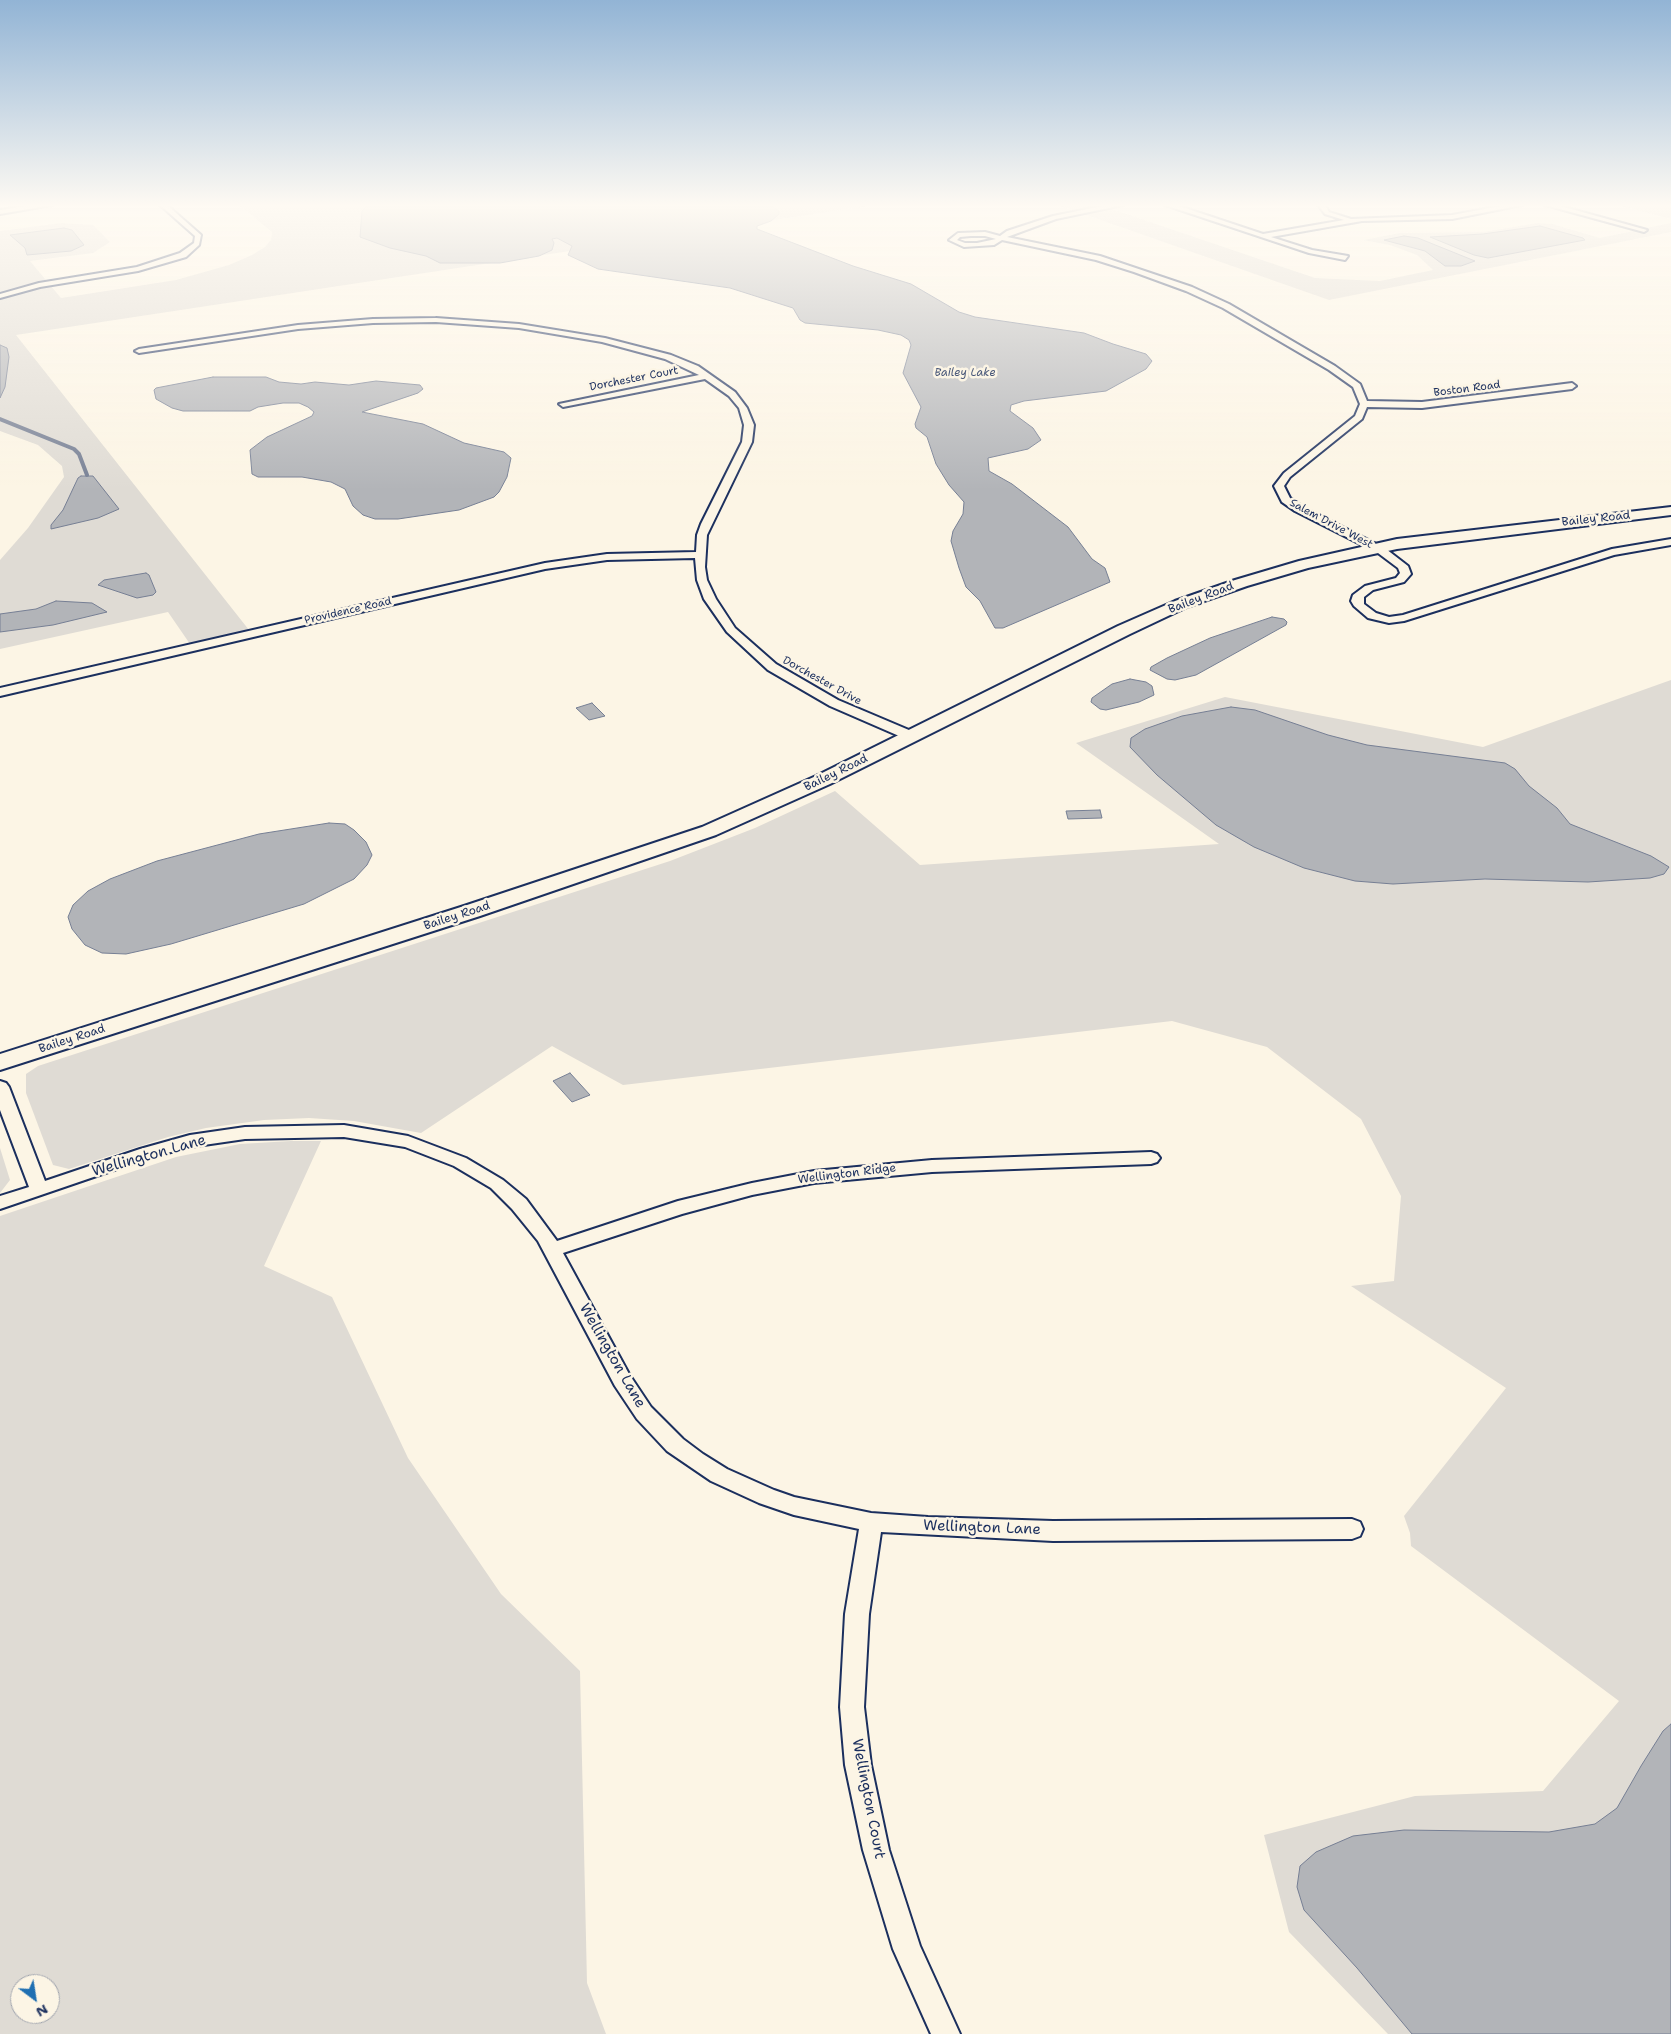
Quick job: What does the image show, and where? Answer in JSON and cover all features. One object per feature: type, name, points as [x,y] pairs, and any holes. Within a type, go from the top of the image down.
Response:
[{"type":"main road","name":"Bailey Road","points":[[0,1062],[337,955],[674,844],[793,794],[1124,630],[1181,604],[1284,570],[1376,548],[1451,536],[1671,510]]},
{"type":"street","points":[[1212,300],[1342,374],[1356,386],[1364,404]]},
{"type":"street","name":"Dorchester Drive","points":[[139,352],[298,327],[373,321],[436,320],[519,326],[619,343],[668,357],[708,376],[724,386],[738,400],[747,418],[749,432],[742,454],[706,524],[699,554],[702,580],[710,600],[731,630],[772,667],[809,690],[873,721],[911,736]]},
{"type":"street","name":"Dorchester Court","points":[[563,404],[708,376]]},
{"type":"street","name":"Boston Road","points":[[1364,404],[1422,405],[1572,386]]},
{"type":"street","name":"Salem Drive West","points":[[1364,404],[1359,417],[1287,475],[1279,486],[1286,500],[1298,509],[1376,548],[1398,561],[1405,569],[1406,574],[1397,581],[1369,588],[1359,595],[1360,606],[1375,617],[1393,620],[1404,618],[1606,554],[1671,542]]},
{"type":"street","name":"Providence Road","points":[[0,692],[545,566],[607,557],[699,554]]},
{"type":"street","points":[[0,1087],[39,1190]]},
{"type":"street","name":"Wellington Lane","points":[[0,1203],[146,1153],[190,1141],[245,1133],[288,1130],[363,1132],[426,1147],[474,1170],[497,1184],[519,1204],[539,1227],[634,1400],[675,1444],[719,1475],[767,1497],[794,1506],[870,1522],[928,1526],[1053,1531],[1352,1529]]},
{"type":"street","name":"Wellington Ridge","points":[[552,1250],[678,1208],[752,1189],[814,1178],[932,1166],[1151,1158]]},
{"type":"street","name":"Wellington Court","points":[[870,1522],[856,1632],[852,1707],[858,1765],[876,1850],[907,1949],[946,2034]]},
{"type":"shaded area","points":[[0,300],[247,300],[16,335],[249,630],[190,644],[168,612],[0,649],[0,560],[28,528],[64,477],[62,466],[38,445],[0,431]]},
{"type":"shaded area","points":[[1671,680],[1671,2034],[1388,2034],[1289,1932],[1264,1835],[1415,1796],[1543,1791],[1619,1701],[1411,1546],[1410,1533],[1404,1516],[1506,1388],[1351,1286],[1394,1281],[1401,1196],[1361,1119],[1267,1047],[1172,1021],[623,1085],[552,1046],[421,1133],[354,1121],[309,1118],[264,1120],[206,1128],[168,1137],[69,1169],[53,1165],[26,1093],[26,1074],[38,1066],[670,861],[755,828],[835,791],[920,865],[1219,844],[1076,743],[1225,697],[1483,747]]},
{"type":"shaded area","points":[[321,1141],[264,1266],[332,1297],[408,1458],[501,1594],[580,1671],[587,1983],[606,2034],[0,2034],[0,1216],[176,1157],[240,1144]]},
{"type":"shaded area","points":[[0,1148],[10,1180],[0,1193]]},
{"type":"water","name":"Bailey Lake","points":[[768,300],[938,300],[959,312],[975,317],[1084,333],[1146,354],[1152,361],[1146,369],[1106,391],[1024,401],[1011,405],[1010,411],[1033,428],[1041,440],[1028,449],[988,458],[989,471],[1012,484],[1068,527],[1092,559],[1105,568],[1110,582],[1003,628],[995,628],[980,601],[966,587],[951,541],[953,531],[963,514],[964,502],[949,485],[936,464],[927,437],[916,428],[915,424],[921,407],[903,373],[911,345],[909,340],[901,335],[878,330],[805,323],[800,320],[793,308]]},
{"type":"water","points":[[0,345],[7,348],[9,357],[5,387],[0,398]]},
{"type":"water","points":[[213,377],[266,377],[279,382],[301,384],[315,382],[349,385],[376,381],[420,385],[423,389],[418,393],[362,412],[423,424],[464,443],[504,452],[511,458],[507,477],[494,497],[459,510],[398,519],[375,519],[363,515],[353,506],[345,489],[331,482],[302,477],[258,477],[252,474],[250,450],[267,437],[312,416],[314,412],[308,407],[299,403],[283,403],[258,407],[250,411],[183,411],[172,408],[156,399],[154,390],[156,388]]},
{"type":"water","points":[[81,476],[93,476],[119,509],[98,518],[51,529],[51,525],[63,510],[78,478]]},
{"type":"water","points":[[146,573],[149,575],[156,592],[153,595],[137,598],[98,585],[104,580]]},
{"type":"water","points":[[56,601],[92,603],[107,612],[53,625],[0,632],[0,614],[36,609]]},
{"type":"water","points":[[1272,617],[1284,619],[1287,622],[1286,625],[1196,675],[1175,680],[1167,679],[1150,670],[1151,667],[1167,658],[1210,638]]},
{"type":"water","points":[[1130,679],[1146,682],[1152,686],[1154,695],[1139,702],[1106,710],[1100,709],[1091,702],[1092,698],[1112,684]]},
{"type":"water","points":[[592,703],[605,716],[589,720],[576,708]]},
{"type":"water","points":[[1231,707],[1255,710],[1328,735],[1367,745],[1505,763],[1515,769],[1529,786],[1557,808],[1570,824],[1651,856],[1669,867],[1664,874],[1650,878],[1588,882],[1485,879],[1393,884],[1355,881],[1304,868],[1254,847],[1216,825],[1157,775],[1130,747],[1131,738],[1145,729],[1182,716]]},
{"type":"water","points":[[1100,810],[1102,818],[1068,819],[1066,811]]},
{"type":"water","points":[[329,823],[345,824],[354,830],[366,842],[372,855],[367,865],[354,879],[304,904],[171,944],[126,954],[102,953],[85,945],[72,929],[68,917],[73,905],[88,891],[110,879],[157,861],[259,834]]},
{"type":"water","points":[[570,1073],[590,1095],[572,1102],[553,1081]]},
{"type":"water","points":[[1671,1724],[1671,2034],[1412,2034],[1357,1968],[1304,1910],[1297,1887],[1300,1866],[1316,1852],[1353,1836],[1404,1830],[1549,1832],[1595,1824],[1617,1808],[1663,1731]]},
{"type":"waterway","points":[[0,419],[74,449],[79,454],[87,475]]}]
